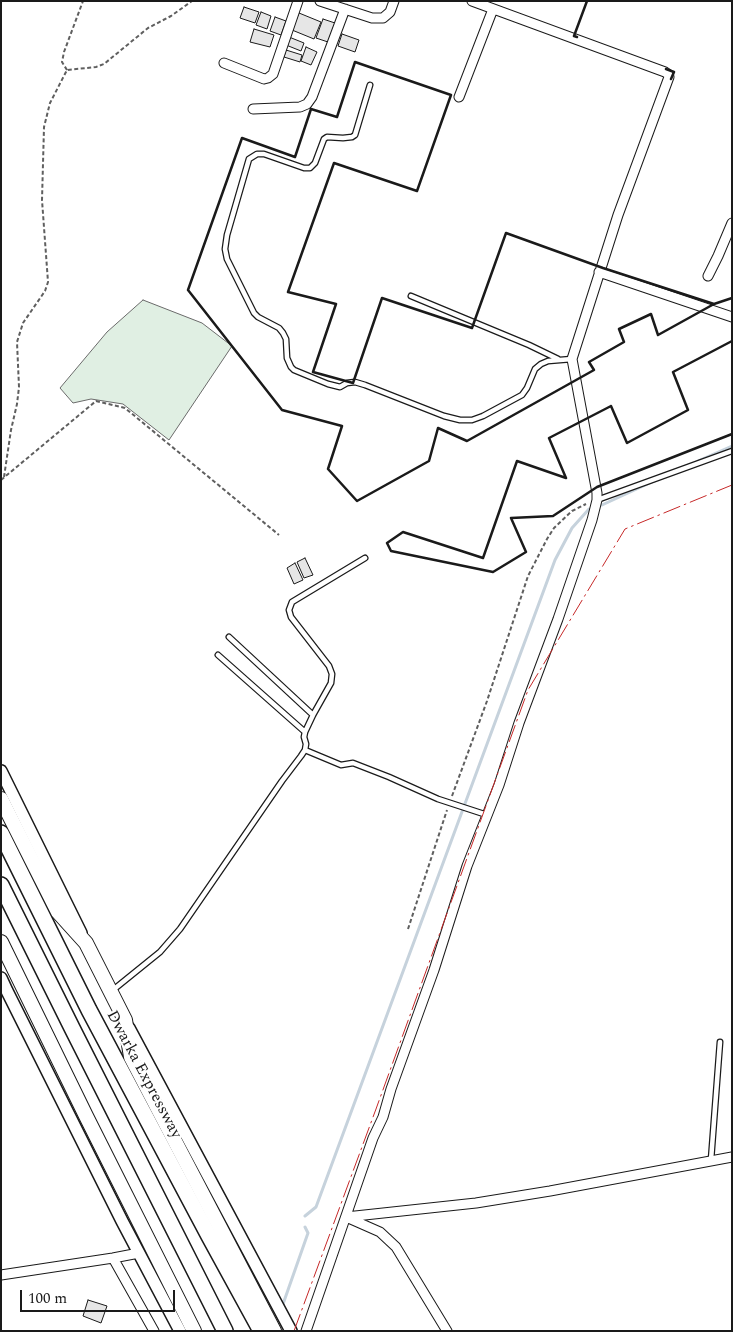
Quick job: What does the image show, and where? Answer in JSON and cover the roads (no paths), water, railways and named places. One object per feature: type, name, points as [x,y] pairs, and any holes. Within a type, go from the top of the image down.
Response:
[{"type":"highway","name":"Dwarka Expressway","points":[[1,833],[89,1010],[261,1331]]},
{"type":"highway","points":[[1,885],[225,1331]]},
{"type":"main road","points":[[1,799],[58,912],[86,943],[125,1020],[131,1056],[274,1331]]},
{"type":"main road","points":[[1,942],[194,1331]]},
{"type":"street","points":[[224,63],[264,79],[273,74],[298,1]]},
{"type":"street","points":[[320,1],[372,18],[383,18],[390,12],[394,1]]},
{"type":"street","points":[[306,1331],[373,1138],[383,1117],[468,866],[581,555],[598,500],[572,359],[618,215],[668,82],[668,74],[665,72],[472,1]]},
{"type":"street","points":[[459,97],[493,9]]},
{"type":"street","points":[[253,109],[300,107],[307,104],[312,97],[345,10]]},
{"type":"street","points":[[708,276],[732,223]]},
{"type":"street","points":[[599,272],[732,317]]},
{"type":"street","points":[[1,770],[86,943]]},
{"type":"street","points":[[1,978],[138,1252],[180,1331]]},
{"type":"street","points":[[125,1020],[291,1331]]},
{"type":"street","points":[[346,1217],[476,1203],[732,1157]]},
{"type":"street","points":[[346,1217],[380,1232],[396,1247],[448,1331]]},
{"type":"street","points":[[1,1275],[113,1258],[138,1252]]},
{"type":"street","points":[[113,1258],[154,1331]]},
{"type":"lane","points":[[370,85],[355,135],[352,137],[327,137],[324,139],[310,168],[304,168],[264,154],[257,154],[249,159],[227,235],[225,249],[227,259],[254,313],[279,328],[286,339],[286,358],[291,367],[328,384],[340,387],[355,382],[444,416],[460,420],[472,420],[519,398],[525,392],[535,369],[541,364],[548,361],[572,359]]},
{"type":"lane","points":[[411,296],[529,345],[560,360]]},
{"type":"lane","points":[[598,500],[732,451]]},
{"type":"lane","points":[[110,993],[160,952],[180,929],[305,750],[305,732],[331,683],[332,674],[329,666],[291,617],[289,610],[292,602],[365,558]]},
{"type":"lane","points":[[228,637],[313,715]]},
{"type":"lane","points":[[218,655],[305,732]]},
{"type":"lane","points":[[305,750],[341,765],[353,763],[438,799],[487,814]]},
{"type":"lane","points":[[711,1160],[720,1042]]},
{"type":"waterway","points":[[698,461],[732,446]]},
{"type":"waterway","points":[[602,505],[654,481]]},
{"type":"waterway","points":[[305,1216],[316,1207],[555,560],[572,528],[589,509]]},
{"type":"waterway","points":[[282,1307],[308,1233],[305,1227]]}]
